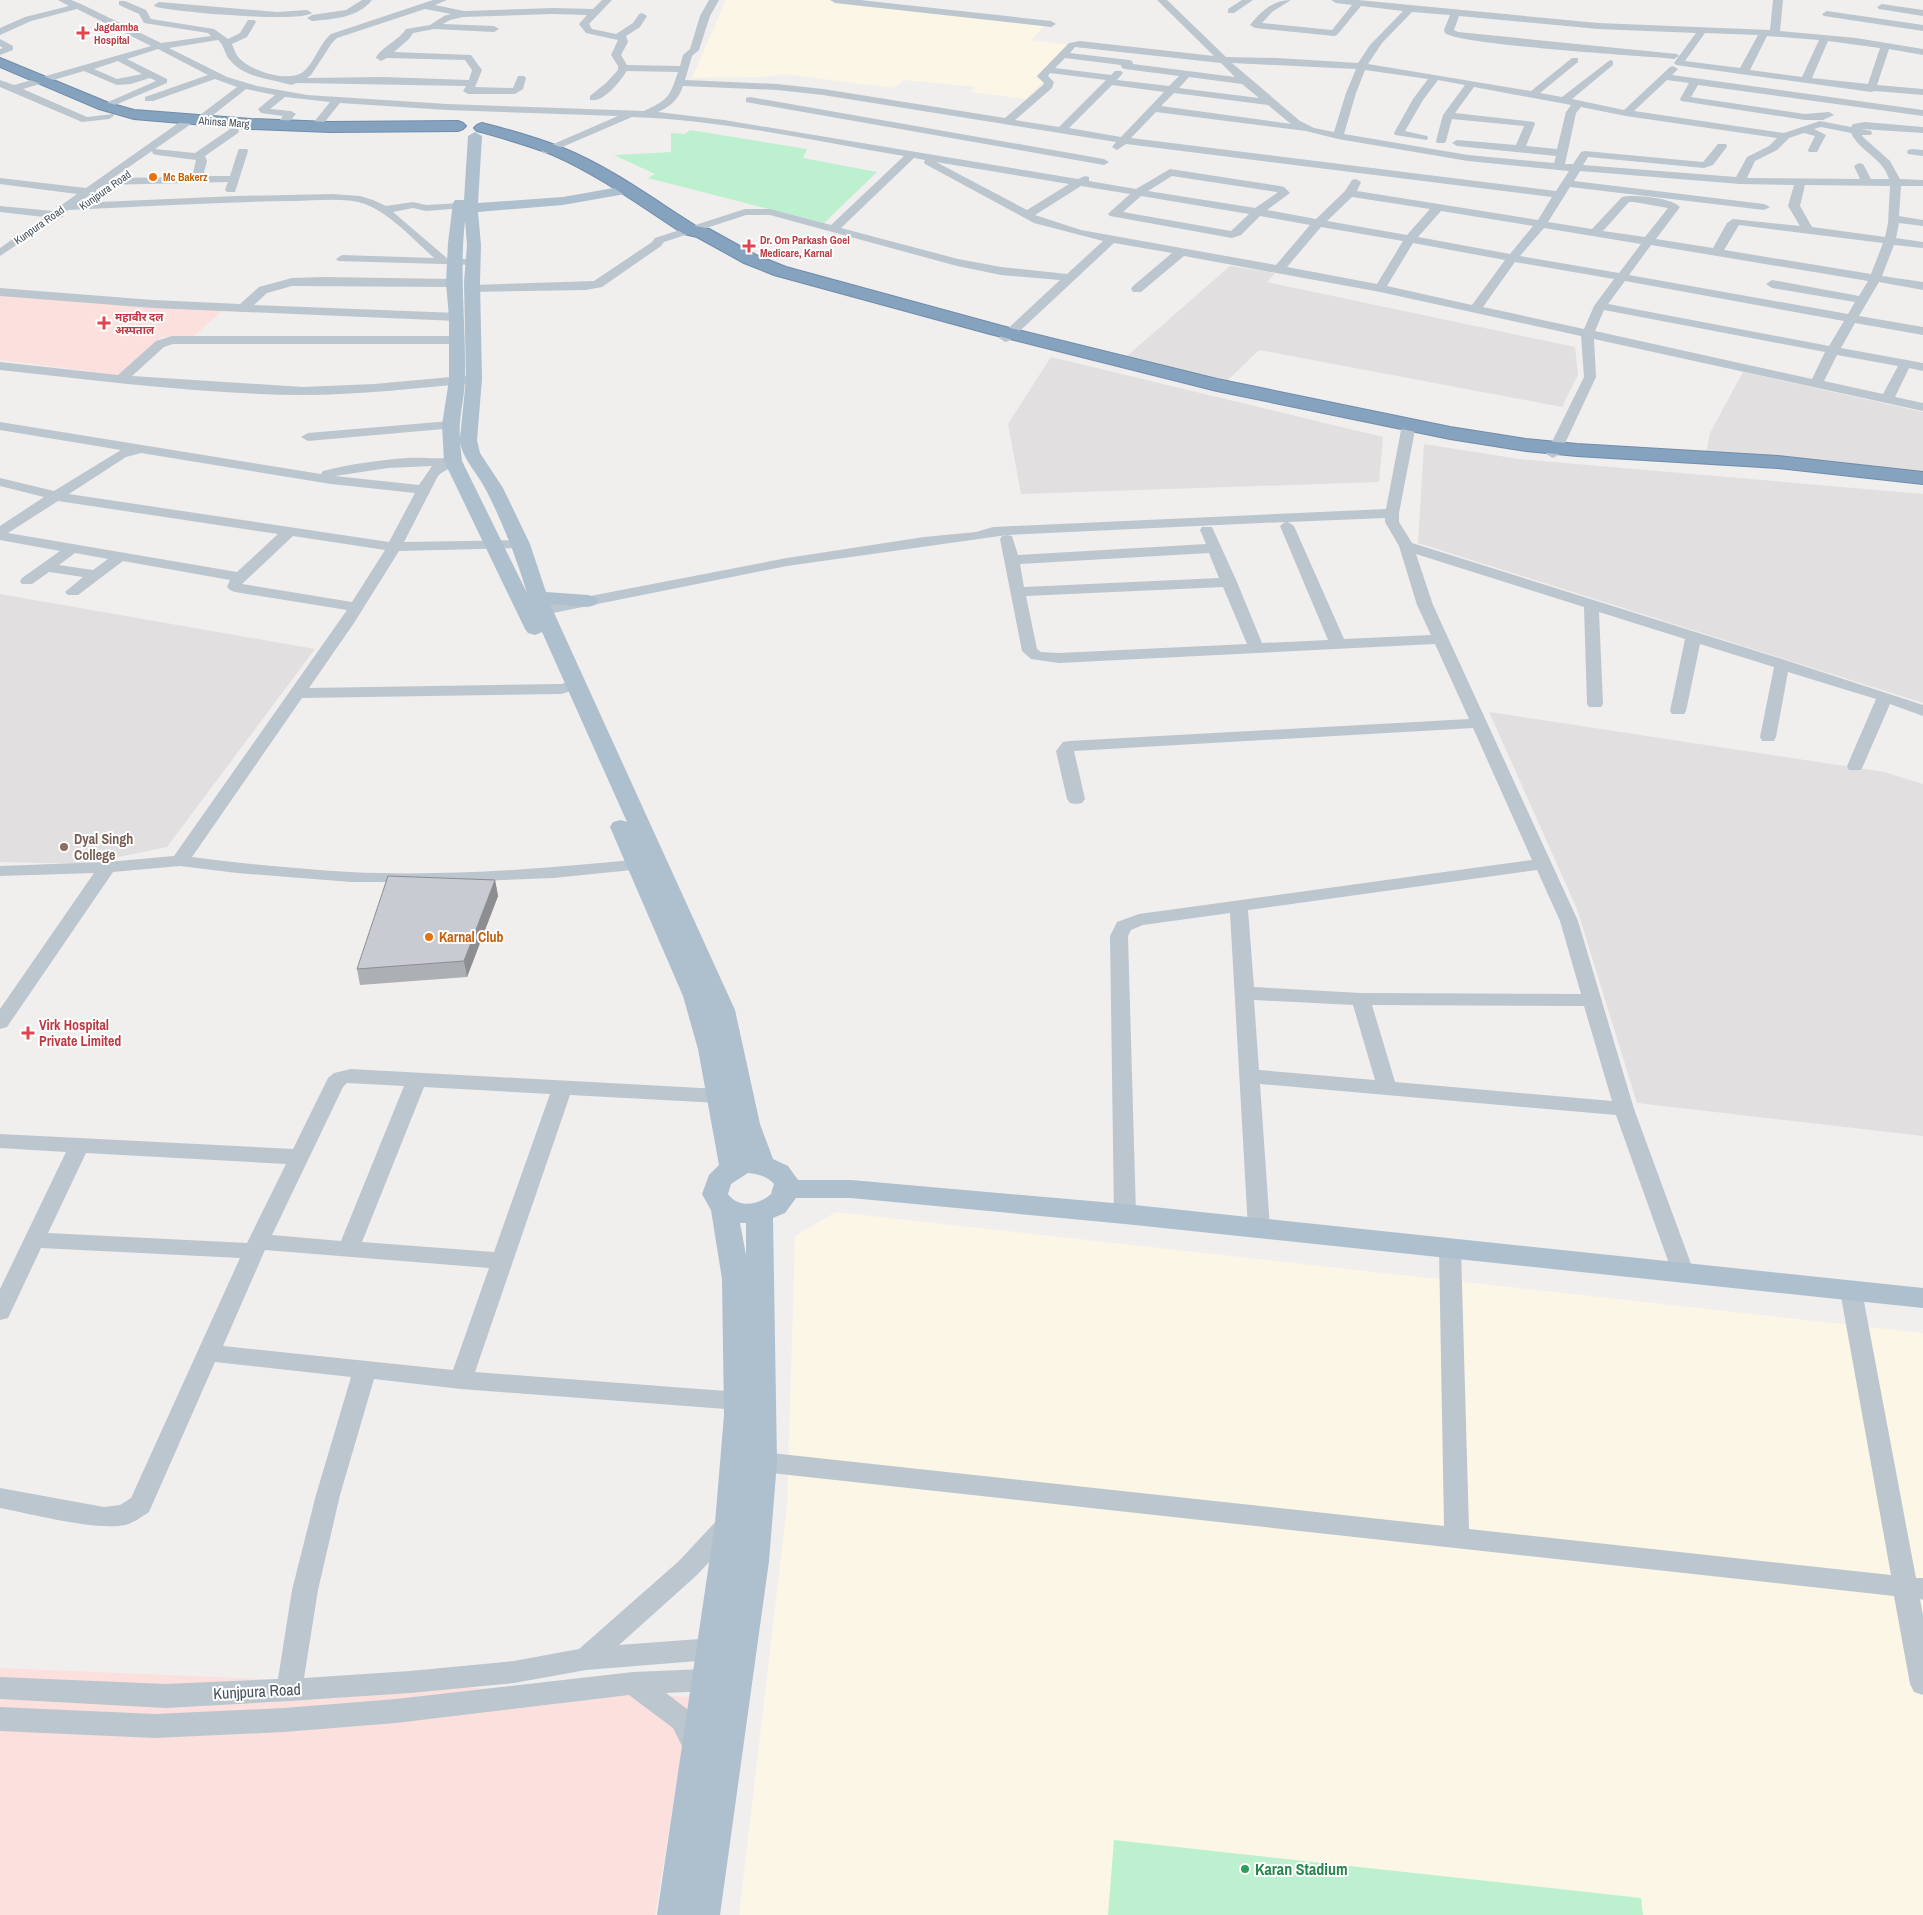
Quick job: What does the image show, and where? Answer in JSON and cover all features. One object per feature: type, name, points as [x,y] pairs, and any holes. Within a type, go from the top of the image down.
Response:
[{"type":"highway","name":"Ahinsa Marg","points":[[0,62],[91,111],[111,111],[122,120],[467,131]]},
{"type":"highway","name":"Ahinsa Marg","points":[[0,72],[36,83]]},
{"type":"highway","name":"Ahinsa Marg","points":[[196,122],[234,131],[467,131]]},
{"type":"highway","points":[[467,131],[502,136],[549,150],[619,186],[690,230],[692,236],[738,261],[768,273],[1207,389],[1408,428],[1499,448],[1778,462],[1923,478]]},
{"type":"highway","points":[[1555,451],[1854,476],[1923,485]]},
{"type":"main road","points":[[462,349],[463,286],[457,262],[474,246],[466,198],[467,131]]},
{"type":"main road","points":[[466,198],[564,201],[619,186]]},
{"type":"main road","points":[[463,286],[457,317],[465,379],[463,405],[471,453],[494,488],[521,544],[535,606],[647,864],[695,996],[710,1049],[733,1168]]},
{"type":"main road","points":[[463,405],[450,425],[450,462],[494,544],[535,606]]},
{"type":"main road","points":[[535,606],[558,600],[588,601]]},
{"type":"main road","points":[[647,864],[723,1010],[747,1124],[761,1164]]},
{"type":"main road","points":[[702,1915],[739,1401],[736,1279],[724,1207],[715,1194],[716,1183],[723,1174],[733,1168],[747,1164],[761,1164],[773,1168],[782,1175],[786,1189],[780,1202],[759,1213],[743,1214],[724,1207]]},
{"type":"main road","points":[[786,1189],[851,1189],[1125,1214],[1923,1298]]},
{"type":"main road","points":[[674,1915],[698,1752],[719,1664],[754,1561],[762,1462],[759,1213]]},
{"type":"street","points":[[63,0],[216,75],[243,86],[270,92],[337,100],[454,108],[646,114],[832,133],[890,150],[917,155],[1257,212],[1923,331]]},
{"type":"street","points":[[299,0],[310,15],[341,33]]},
{"type":"street","points":[[159,5],[280,15],[310,15],[350,12],[364,5],[368,0]]},
{"type":"street","points":[[270,92],[308,73],[328,41],[341,33],[442,0]]},
{"type":"street","points":[[607,0],[603,6],[592,12],[584,24],[587,30],[623,38],[624,42],[616,54],[623,68]]},
{"type":"street","points":[[646,114],[672,100],[688,55],[694,50],[705,16],[714,0]]},
{"type":"street","points":[[835,0],[1051,24]]},
{"type":"street","points":[[1162,0],[1212,51],[1269,102],[1296,123],[1312,130]]},
{"type":"street","points":[[1231,11],[1248,0]]},
{"type":"street","points":[[1286,0],[1269,10],[1255,25],[1334,33],[1358,3]]},
{"type":"street","points":[[1336,0],[1410,9],[1598,26],[1678,48],[1744,72],[1871,89],[1923,91]]},
{"type":"street","points":[[1775,32],[1778,0]]},
{"type":"street","points":[[204,30],[210,27],[210,23],[243,1]]},
{"type":"street","points":[[122,3],[143,12],[147,22],[216,33],[223,40],[231,58],[254,73],[295,80],[340,82],[376,68],[458,56],[468,58],[476,70],[471,86],[454,108]]},
{"type":"street","points":[[0,32],[28,19],[78,6]]},
{"type":"street","points":[[424,6],[464,14]]},
{"type":"street","points":[[1882,7],[1923,13]]},
{"type":"street","points":[[1345,152],[1343,117],[1362,66],[1371,51],[1410,9]]},
{"type":"street","points":[[432,27],[447,18],[464,14],[553,11],[592,12]]},
{"type":"street","points":[[1455,13],[1450,33],[1524,43],[1678,48],[1703,29]]},
{"type":"street","points":[[1827,14],[1923,28]]},
{"type":"street","points":[[619,36],[637,25],[642,16]]},
{"type":"street","points":[[13,89],[160,46],[223,40],[244,34],[251,22]]},
{"type":"street","points":[[376,68],[406,37],[409,31],[432,27],[494,29]]},
{"type":"street","points":[[1626,113],[1664,77],[1678,48],[1703,29],[1775,32],[1825,37],[1923,52]]},
{"type":"street","points":[[1744,72],[1764,32]]},
{"type":"street","points":[[1806,80],[1825,37]]},
{"type":"street","points":[[0,42],[10,47],[0,52]]},
{"type":"street","points":[[685,42],[682,51],[688,55]]},
{"type":"street","points":[[1006,122],[1048,86],[1049,82],[1042,77],[1072,45],[1080,44],[1224,60],[1264,60],[1362,66],[1471,83],[1513,95],[1532,95],[1626,113],[1786,136],[1822,124],[1855,131],[1923,136]]},
{"type":"street","points":[[1871,89],[1885,46]]},
{"type":"street","points":[[1062,55],[1129,62],[1186,74],[1245,81]]},
{"type":"street","points":[[111,111],[164,81],[119,58]]},
{"type":"street","points":[[1532,95],[1576,60]]},
{"type":"street","points":[[1063,130],[1129,62]]},
{"type":"street","points":[[1564,101],[1610,63]]},
{"type":"street","points":[[85,68],[115,83],[121,84],[152,74]]},
{"type":"street","points":[[376,68],[471,86],[515,91],[518,89],[521,78]]},
{"type":"street","points":[[623,68],[683,69]]},
{"type":"street","points":[[594,98],[610,85],[623,68]]},
{"type":"street","points":[[1048,70],[1171,90],[1269,102]]},
{"type":"street","points":[[1027,215],[1080,182],[1104,162],[1186,74]]},
{"type":"street","points":[[0,83],[86,120],[216,75]]},
{"type":"street","points":[[1434,77],[1399,133],[1440,141],[1562,153]]},
{"type":"street","points":[[1664,77],[1923,113]]},
{"type":"street","points":[[1550,81],[1581,87]]},
{"type":"street","points":[[1695,82],[1684,99],[1782,114],[1823,117],[1835,113],[1843,103]]},
{"type":"street","points":[[679,83],[797,89],[882,100],[1123,140],[1560,195]]},
{"type":"street","points":[[1440,141],[1448,115],[1471,83]]},
{"type":"street","points":[[0,181],[88,191],[101,187],[196,122],[243,86]]},
{"type":"street","points":[[724,123],[765,87]]},
{"type":"street","points":[[1731,106],[1746,89]]},
{"type":"street","points":[[281,126],[291,114],[270,112],[263,109],[283,94]]},
{"type":"street","points":[[1782,114],[1793,95]]},
{"type":"street","points":[[315,127],[337,100]]},
{"type":"street","points":[[832,133],[882,100]]},
{"type":"street","points":[[1559,166],[1571,112],[1578,104]]},
{"type":"street","points":[[744,106],[857,118],[1012,144],[1104,162]]},
{"type":"street","points":[[467,131],[470,108]]},
{"type":"street","points":[[1153,108],[1312,130],[1468,158],[1740,181],[1923,183]]},
{"type":"street","points":[[890,150],[943,111]]},
{"type":"street","points":[[549,150],[632,114]]},
{"type":"street","points":[[1448,115],[1494,116],[1531,125],[1520,149]]},
{"type":"street","name":"Kunjpura Road","points":[[81,207],[101,187],[116,181],[196,122]]},
{"type":"street","points":[[1816,384],[1833,350],[1876,278],[1891,240],[1895,219],[1895,183],[1889,165],[1859,141],[1855,131],[1858,125],[1923,130]]},
{"type":"street","points":[[983,166],[1036,126]]},
{"type":"street","points":[[1739,144],[1743,129]]},
{"type":"street","points":[[1806,130],[1821,135],[1813,150]]},
{"type":"street","points":[[198,156],[234,131]]},
{"type":"street","points":[[1740,181],[1751,159],[1773,148],[1786,136]]},
{"type":"street","points":[[1475,309],[1512,258],[1542,223],[1585,154],[1704,165],[1709,163],[1722,146]]},
{"type":"street","points":[[229,199],[243,151]]},
{"type":"street","points":[[157,152],[202,158],[196,180]]},
{"type":"street","points":[[917,155],[1027,215],[1065,229],[1110,240],[1380,288],[1587,335],[1923,407]]},
{"type":"street","points":[[832,230],[917,155]]},
{"type":"street","points":[[1339,166],[1342,158],[1388,162],[1390,165],[1386,172]]},
{"type":"street","points":[[1859,166],[1867,182]]},
{"type":"street","points":[[1279,269],[1318,223],[1350,193],[1363,170]]},
{"type":"street","points":[[1170,172],[1284,191],[1257,212],[1234,235],[1114,214],[1140,192],[1170,172]]},
{"type":"street","points":[[116,181],[234,180]]},
{"type":"street","points":[[1172,225],[1222,180]]},
{"type":"street","points":[[1800,181],[1794,206],[1808,230]]},
{"type":"street","points":[[1567,184],[1764,207]]},
{"type":"street","name":"Kunpura Road","points":[[66,212],[88,191]]},
{"type":"street","points":[[1350,193],[1923,286]]},
{"type":"street","points":[[384,210],[413,205],[426,208],[466,198]]},
{"type":"street","points":[[1555,451],[1590,377],[1587,335],[1600,306],[1674,208],[1634,198],[1626,199],[1596,233]]},
{"type":"street","points":[[0,209],[54,215],[81,207],[229,199],[353,199],[370,202],[384,210],[457,262]]},
{"type":"street","points":[[1380,288],[1410,239],[1439,206]]},
{"type":"street","points":[[244,307],[263,290],[292,282],[323,281],[463,286],[586,286],[598,284],[657,244],[659,240],[745,212],[756,211],[770,212],[832,230],[976,266],[1071,278]]},
{"type":"street","name":"Kunjpura Road","points":[[0,264],[66,212]]},
{"type":"street","name":"Kunpura Road","points":[[0,253],[54,215]]},
{"type":"street","points":[[1895,219],[1923,223]]},
{"type":"street","points":[[1717,252],[1733,222],[1736,221],[1923,245]]},
{"type":"street","points":[[0,238],[18,240]]},
{"type":"street","points":[[1008,336],[1110,240]]},
{"type":"street","points":[[1137,290],[1180,253]]},
{"type":"street","points":[[342,259],[457,262]]},
{"type":"street","points":[[1772,284],[1863,300]]},
{"type":"street","points":[[0,292],[153,304],[457,317]]},
{"type":"street","points":[[1600,306],[1923,367]]},
{"type":"street","points":[[121,379],[160,344],[172,340],[462,349]]},
{"type":"street","points":[[1887,400],[1905,364]]},
{"type":"street","points":[[0,366],[121,379],[303,391],[374,388],[465,379]]},
{"type":"street","points":[[308,437],[450,425]]},
{"type":"street","points":[[0,426],[321,477],[423,490]]},
{"type":"street","points":[[1408,428],[1392,517],[1406,546],[1425,605],[1569,921],[1624,1109],[1684,1272]]},
{"type":"street","points":[[0,532],[121,454],[141,449]]},
{"type":"street","points":[[260,457],[313,463],[318,466],[321,477]]},
{"type":"street","points":[[321,477],[345,470],[429,461],[450,462]]},
{"type":"street","points":[[180,861],[299,693],[356,607],[394,547],[434,470],[450,462]]},
{"type":"street","points":[[0,482],[56,496],[394,547],[521,544]]},
{"type":"street","points":[[976,536],[993,539],[1208,530],[1287,526],[1392,517]]},
{"type":"street","points":[[588,601],[807,559],[924,541],[976,536],[993,531],[1392,517]]},
{"type":"street","points":[[1287,526],[1338,644]]},
{"type":"street","points":[[1208,530],[1256,648]]},
{"type":"street","points":[[290,531],[240,577],[235,583],[235,587],[356,607]]},
{"type":"street","points":[[0,536],[240,577]]},
{"type":"street","points":[[1006,538],[1030,651],[1037,656],[1059,658],[1440,638]]},
{"type":"street","points":[[1406,546],[1923,710]]},
{"type":"street","points":[[27,582],[73,548]]},
{"type":"street","points":[[1011,560],[1215,548]]},
{"type":"street","points":[[73,592],[120,556]]},
{"type":"street","points":[[47,567],[95,576]]},
{"type":"street","points":[[1018,592],[1230,582]]},
{"type":"street","points":[[1590,604],[1594,704]]},
{"type":"street","points":[[1678,710],[1693,638]]},
{"type":"street","points":[[1768,737],[1782,664]]},
{"type":"street","points":[[299,693],[569,687]]},
{"type":"street","points":[[1856,766],[1886,697]]},
{"type":"street","points":[[1076,799],[1064,751],[1069,746],[1478,723]]},
{"type":"street","points":[[0,871],[107,867],[180,861],[237,868],[360,877],[455,877],[553,873],[647,864]]},
{"type":"street","points":[[1125,1214],[1119,936],[1121,929],[1130,922],[1139,920],[1542,864]]},
{"type":"street","points":[[0,1024],[107,867]]},
{"type":"street","points":[[1239,907],[1259,1228]]},
{"type":"street","points":[[1245,994],[1361,999],[1592,1000]]},
{"type":"street","points":[[1361,999],[1387,1088]]},
{"type":"street","points":[[0,1498],[104,1517],[125,1515],[140,1505],[256,1246],[335,1083],[341,1078],[351,1076],[719,1096]]},
{"type":"street","points":[[1250,1076],[1624,1109]]},
{"type":"street","points":[[348,1249],[416,1081]]},
{"type":"street","points":[[461,1380],[562,1088]]},
{"type":"street","points":[[0,1142],[299,1157]]},
{"type":"street","points":[[0,1312],[79,1146]]},
{"type":"street","points":[[34,1240],[348,1249],[503,1261]]},
{"type":"street","points":[[1450,1249],[1457,1538]]},
{"type":"street","points":[[1851,1291],[1914,1588],[1923,1684]]},
{"type":"street","points":[[209,1354],[461,1380],[739,1401]]},
{"type":"street","points":[[289,1690],[305,1590],[328,1495],[365,1370]]},
{"type":"street","points":[[762,1462],[1914,1588]]},
{"type":"street","points":[[586,1659],[688,1568],[730,1523]]},
{"type":"street","points":[[514,1672],[586,1659],[719,1664]]},
{"type":"street","points":[[496,1700],[552,1691],[632,1683],[719,1664]]},
{"type":"street","name":"Kunjpura Road","points":[[0,1688],[166,1696],[410,1682],[514,1672]]},
{"type":"street","points":[[632,1683],[682,1720],[698,1752]]},
{"type":"street","name":"Kunjpura Road","points":[[0,1719],[155,1726],[293,1719],[396,1711],[496,1700]]},
{"type":"shaded area","points":[[726,0],[830,0],[1045,25],[1031,40],[1069,45],[1035,78],[1045,80],[1025,99],[971,92],[975,87],[904,80],[894,88],[784,74],[762,77],[692,78]]},
{"type":"shaded area","points":[[1230,266],[1275,273],[1267,282],[1575,347],[1578,375],[1562,407],[1259,350],[1227,381],[1126,357]]},
{"type":"shaded area","name":"महाबीर दल अस्पताल","points":[[0,294],[224,309],[193,337],[161,337],[119,375],[0,360]]},
{"type":"shaded area","points":[[1051,357],[1383,437],[1379,482],[1021,494],[1008,424]]},
{"type":"shaded area","points":[[1743,372],[1923,412],[1923,473],[1706,453],[1710,433]]},
{"type":"shaded area","points":[[1424,444],[1519,459],[1923,494],[1923,703],[1418,543]]},
{"type":"shaded area","points":[[0,594],[315,649],[167,847],[85,864],[0,862]]},
{"type":"shaded area","points":[[1489,712],[1884,772],[1923,784],[1923,1136],[1637,1103],[1577,909]]},
{"type":"shaded area","points":[[836,1212],[1923,1333],[1923,1915],[739,1915],[787,1506],[795,1236]]},
{"type":"shaded area","points":[[0,1668],[691,1697],[655,1915],[0,1915]]},
{"type":"green space","points":[[690,130],[807,149],[803,158],[877,172],[824,223],[648,178],[655,174],[614,155],[671,152],[671,133],[685,134]]},
{"type":"green space","name":"Karan Stadium","points":[[1114,1840],[1641,1898],[1643,1915],[1108,1915]]},
{"type":"building","name":"Karnal Club","points":[[388,876],[495,880],[464,961],[357,969]]},
{"type":"place","name":"Jagdamba Hospital","points":[[83,33]]},
{"type":"place","name":"Mc Bakerz","points":[[153,177]]},
{"type":"place","name":"Dr. Om Parkash Goel Medicare, Karnal","points":[[749,246]]},
{"type":"place","name":"महाबीर दल अस्पताल","points":[[104,323]]},
{"type":"place","name":"Dyal Singh College","points":[[64,847]]},
{"type":"place","name":"Karnal Club","points":[[429,937]]},
{"type":"place","name":"Virk Hospital Private Limited","points":[[28,1033]]},
{"type":"place","name":"Karan Stadium","points":[[1245,1869]]}]
